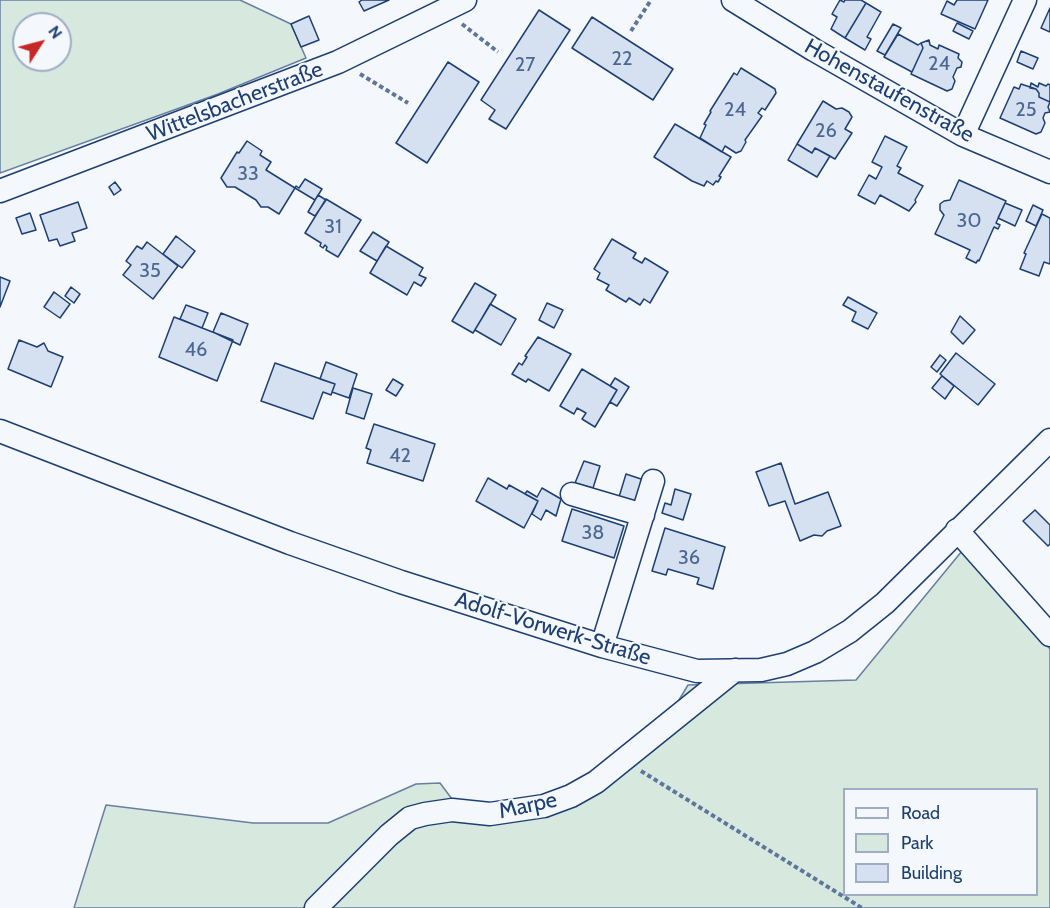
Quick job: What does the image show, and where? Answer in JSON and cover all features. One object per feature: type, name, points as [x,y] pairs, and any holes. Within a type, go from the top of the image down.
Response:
[{"type":"street","name":"Wittelsbacherstraße","points":[[0,191],[338,62],[465,0]]},
{"type":"street","name":"Hohenstaufenstraße","points":[[733,0],[814,50],[963,135],[1050,172]]},
{"type":"street","points":[[963,135],[1025,0]]},
{"type":"street","name":"Adolf-Vorwerk-Straße","points":[[0,431],[290,543],[401,582],[602,646],[697,671],[761,670],[815,652],[850,631],[885,603],[1050,440]]},
{"type":"street","points":[[602,646],[653,481]]},
{"type":"street","points":[[572,495],[643,515]]},
{"type":"street","points":[[957,530],[1050,635]]},
{"type":"street","name":"Marpe","points":[[316,908],[389,835],[410,818],[452,810],[490,814],[544,806],[571,796],[596,782],[735,670]]},
{"type":"path","points":[[631,31],[651,0]]},
{"type":"path","points":[[445,11],[498,52]]},
{"type":"path","points":[[338,62],[408,103]]},
{"type":"path","points":[[624,760],[862,908]]},
{"type":"green space","points":[[0,0],[240,0],[291,24],[306,58],[218,94],[0,173]]},
{"type":"green space","points":[[962,551],[1050,649],[1050,908],[74,908],[106,805],[253,823],[328,823],[416,784],[440,783],[458,807],[519,804],[580,782],[670,715],[688,685],[856,680]]},
{"type":"building","points":[[389,0],[364,11],[359,2]]},
{"type":"building","points":[[840,0],[844,2],[845,0],[861,0],[866,3],[845,38],[831,29],[837,17],[832,14]]},
{"type":"building","points":[[957,0],[988,0],[975,29],[941,14],[947,1],[954,5]]},
{"type":"building","points":[[866,3],[881,12],[867,37],[871,39],[865,50],[845,38]]},
{"type":"building","points":[[1050,8],[1050,32],[1041,28]]},
{"type":"building","points":[[539,10],[570,30],[506,129],[489,119],[495,110],[481,100]]},
{"type":"building","points":[[309,16],[319,40],[301,47],[291,24]]},
{"type":"building","points":[[592,17],[673,69],[653,100],[572,48]]},
{"type":"building","points":[[957,23],[973,31],[969,39],[953,31]]},
{"type":"building","points":[[893,24],[901,28],[885,55],[877,51]]},
{"type":"building","points":[[898,34],[918,45],[921,43],[923,48],[912,72],[884,57]]},
{"type":"building","points":[[929,40],[930,45],[938,49],[939,45],[959,54],[961,67],[957,68],[953,77],[955,81],[952,89],[947,91],[911,74],[923,48],[921,43]]},
{"type":"building","points":[[1021,51],[1038,58],[1033,69],[1017,62]]},
{"type":"building","points":[[448,62],[479,82],[427,163],[396,143]]},
{"type":"building","points":[[741,68],[775,89],[776,93],[765,110],[762,108],[758,113],[762,116],[745,140],[741,151],[736,153],[725,146],[722,152],[700,138],[710,111],[734,73],[737,75]]},
{"type":"building","points":[[1031,83],[1038,87],[1039,83],[1050,85],[1050,102],[1039,97],[1036,89],[1030,88]]},
{"type":"building","points":[[1021,84],[1036,89],[1039,97],[1050,102],[1048,107],[1050,112],[1045,113],[1043,118],[1045,123],[1041,132],[1036,134],[1000,118],[1014,87],[1019,89]]},
{"type":"building","points":[[823,101],[836,109],[842,108],[852,117],[845,129],[852,133],[835,159],[815,148],[812,153],[797,144]]},
{"type":"building","points":[[675,124],[731,157],[719,176],[721,177],[718,182],[716,181],[713,185],[707,181],[704,186],[654,157]]},
{"type":"building","points":[[885,136],[907,147],[897,166],[901,168],[898,173],[923,186],[909,211],[880,195],[875,204],[858,195],[869,175],[876,179],[882,167],[872,162]]},
{"type":"building","points":[[247,141],[262,151],[260,155],[271,162],[266,170],[295,188],[279,214],[268,207],[261,207],[256,200],[235,187],[227,187],[221,178],[237,152],[239,153]]},
{"type":"building","points":[[797,144],[812,153],[815,148],[830,156],[817,177],[788,160]]},
{"type":"building","points":[[305,179],[322,189],[315,200],[295,188],[296,186],[299,188]]},
{"type":"building","points":[[959,180],[1006,201],[996,223],[1000,225],[998,229],[994,227],[976,263],[966,258],[970,250],[935,234],[944,215],[940,210],[940,204],[950,200]]},
{"type":"building","points":[[115,182],[121,190],[114,195],[109,187]]},
{"type":"building","points":[[318,195],[326,200],[315,216],[308,212]]},
{"type":"building","points":[[326,199],[361,220],[338,257],[326,250],[325,245],[323,248],[320,246],[321,243],[305,233]]},
{"type":"building","points":[[78,202],[87,228],[72,233],[75,241],[60,246],[57,239],[49,241],[40,215]]},
{"type":"building","points":[[1005,203],[1022,210],[1015,226],[998,218]]},
{"type":"building","points":[[1033,205],[1043,210],[1036,226],[1026,221]]},
{"type":"building","points":[[30,213],[36,230],[22,234],[16,218]]},
{"type":"building","points":[[1042,214],[1050,218],[1050,264],[1044,262],[1039,276],[1020,269],[1026,254],[1024,253]]},
{"type":"building","points":[[373,232],[389,242],[377,261],[360,251]]},
{"type":"building","points":[[176,236],[195,251],[182,268],[163,254]]},
{"type":"building","points":[[612,239],[636,253],[633,258],[642,263],[645,258],[668,272],[650,303],[644,299],[640,305],[629,298],[626,302],[606,290],[609,285],[597,279],[600,273],[594,269]]},
{"type":"building","points":[[147,242],[178,266],[153,299],[123,275],[131,265],[126,261],[137,246],[142,249]]},
{"type":"building","points":[[386,246],[423,268],[419,275],[426,278],[421,286],[414,282],[407,295],[370,273]]},
{"type":"building","points":[[0,277],[10,281],[0,307]]},
{"type":"building","points":[[475,283],[496,295],[473,333],[452,321]]},
{"type":"building","points":[[71,287],[80,294],[74,303],[65,296]]},
{"type":"building","points":[[54,292],[70,304],[60,318],[44,307]]},
{"type":"building","points":[[848,297],[877,313],[868,329],[852,321],[856,312],[843,305]]},
{"type":"building","points":[[547,303],[563,310],[554,328],[539,320]]},
{"type":"building","points":[[490,304],[516,319],[501,345],[475,330]]},
{"type":"building","points":[[186,305],[208,313],[202,328],[180,319]]},
{"type":"building","points":[[221,313],[248,324],[240,345],[213,332]]},
{"type":"building","points":[[960,316],[975,330],[963,344],[951,332]]},
{"type":"building","points":[[174,317],[233,340],[217,381],[159,357]]},
{"type":"building","points":[[538,337],[571,354],[549,391],[528,379],[526,382],[512,374],[519,363],[522,365],[527,357],[525,356]]},
{"type":"building","points":[[19,340],[37,347],[44,343],[48,351],[63,357],[51,387],[8,369]]},
{"type":"building","points":[[956,353],[995,384],[978,405],[940,374]]},
{"type":"building","points":[[940,355],[946,360],[937,372],[931,367]]},
{"type":"building","points":[[326,362],[357,374],[349,398],[332,392],[335,384],[320,379]]},
{"type":"building","points":[[275,363],[335,384],[331,395],[323,392],[313,419],[261,401]]},
{"type":"building","points":[[582,369],[617,390],[595,427],[582,419],[586,413],[577,408],[574,414],[560,406]]},
{"type":"building","points":[[942,376],[954,386],[945,399],[932,388]]},
{"type":"building","points":[[615,378],[629,387],[617,406],[610,402],[617,390],[610,386]]},
{"type":"building","points":[[393,379],[403,385],[396,396],[386,390]]},
{"type":"building","points":[[353,388],[372,394],[364,419],[346,413]]},
{"type":"building","points":[[374,424],[435,444],[423,481],[367,463],[371,450],[366,448]]},
{"type":"building","points":[[584,461],[600,466],[593,488],[575,483]]},
{"type":"building","points":[[781,463],[795,504],[828,492],[841,526],[827,531],[822,536],[814,535],[800,541],[785,501],[769,506],[756,472]]},
{"type":"building","points":[[626,474],[644,480],[637,502],[619,497]]},
{"type":"building","points":[[488,478],[507,489],[509,485],[538,501],[524,528],[476,501]]},
{"type":"building","points":[[542,488],[561,499],[556,516],[546,510],[541,520],[532,514],[538,501],[525,494],[527,491],[537,497]]},
{"type":"building","points":[[675,489],[691,494],[683,520],[662,513],[665,503],[671,505]]},
{"type":"building","points":[[572,509],[624,526],[614,558],[562,541]]},
{"type":"building","points":[[1035,510],[1050,525],[1050,544],[1048,546],[1023,521]]},
{"type":"building","points":[[665,528],[725,547],[713,589],[697,584],[699,578],[668,569],[666,575],[652,571]]}]
